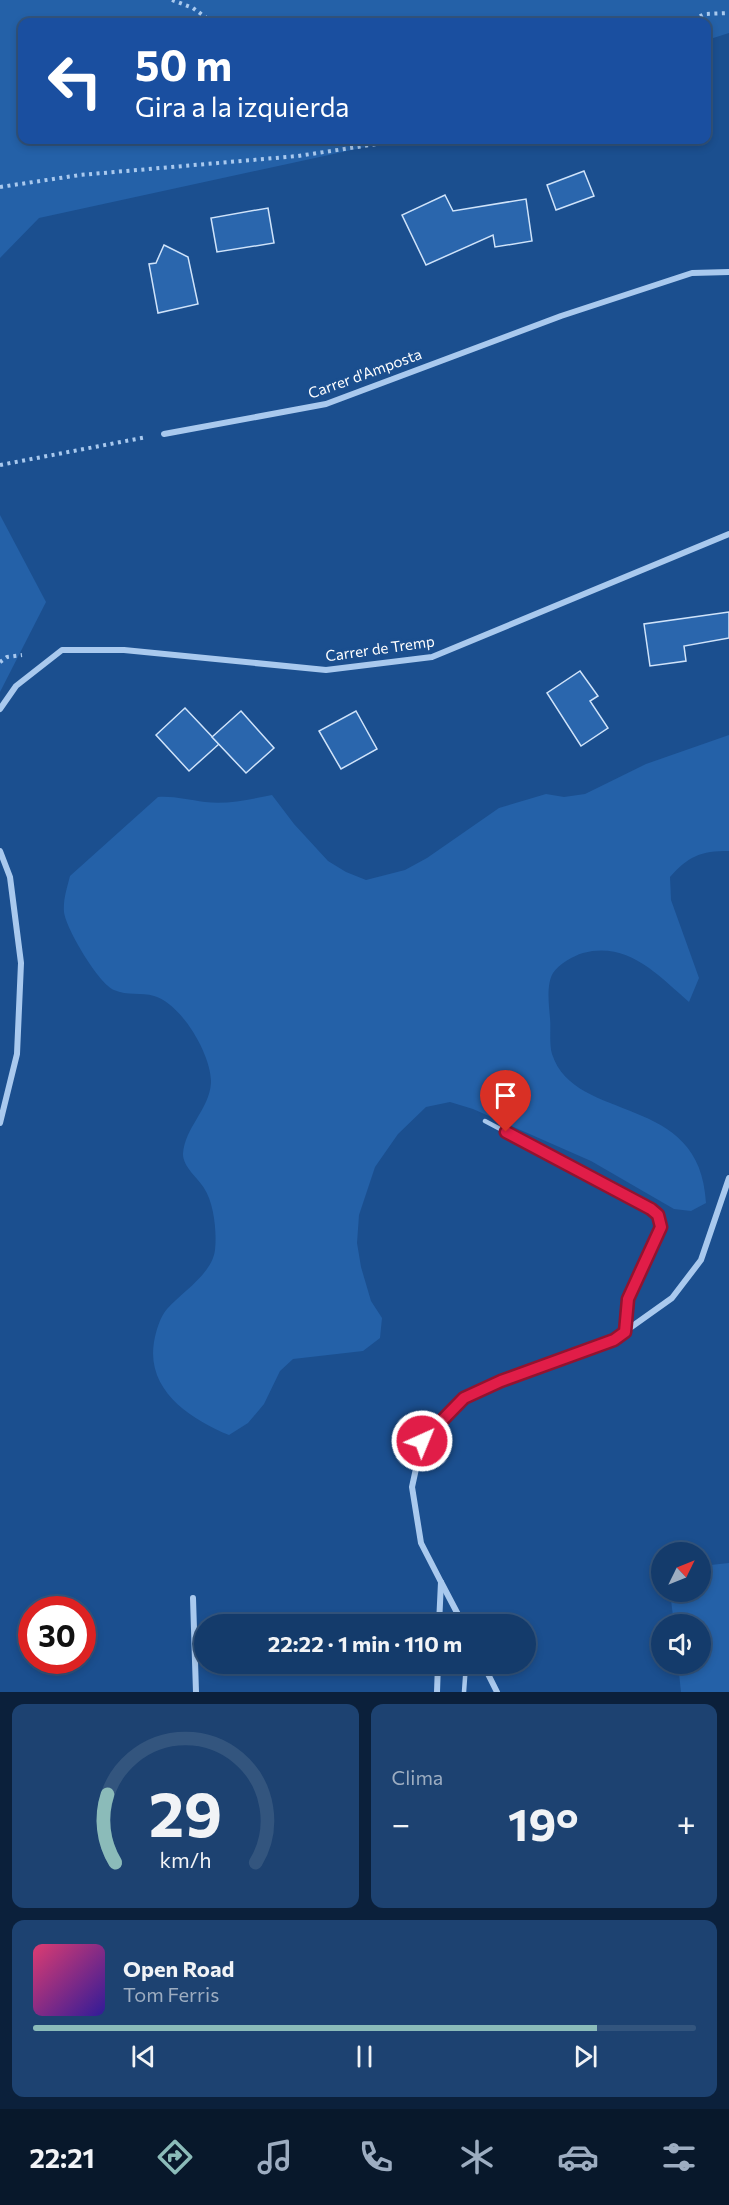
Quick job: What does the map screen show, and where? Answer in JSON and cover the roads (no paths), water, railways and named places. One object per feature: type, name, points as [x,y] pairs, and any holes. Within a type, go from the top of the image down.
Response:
[{"type":"street","name":"Carrer d'Amposta","points":[[164,434],[326,404],[561,316],[692,273],[729,272]]},
{"type":"street","name":"Carrer de Tremp","points":[[0,709],[15,686],[62,650],[124,650],[326,670],[432,657],[729,534]]},
{"type":"street","points":[[0,851],[10,877],[21,963],[17,1054],[0,1123]]},
{"type":"street","points":[[458,1614],[421,1543],[412,1487],[422,1441],[464,1398],[501,1381],[614,1340],[672,1298],[701,1260],[729,1178]]},
{"type":"street","points":[[439,1614],[441,1582]]},
{"type":"street","points":[[193,1598],[196,1692]]},
{"type":"street","points":[[437,1692],[438,1674]]},
{"type":"street","points":[[488,1674],[497,1692]]},
{"type":"lane","points":[[485,1120],[651,1209],[658,1215],[661,1227],[628,1299],[625,1332]]},
{"type":"lane","points":[[464,1692],[465,1674]]}]
